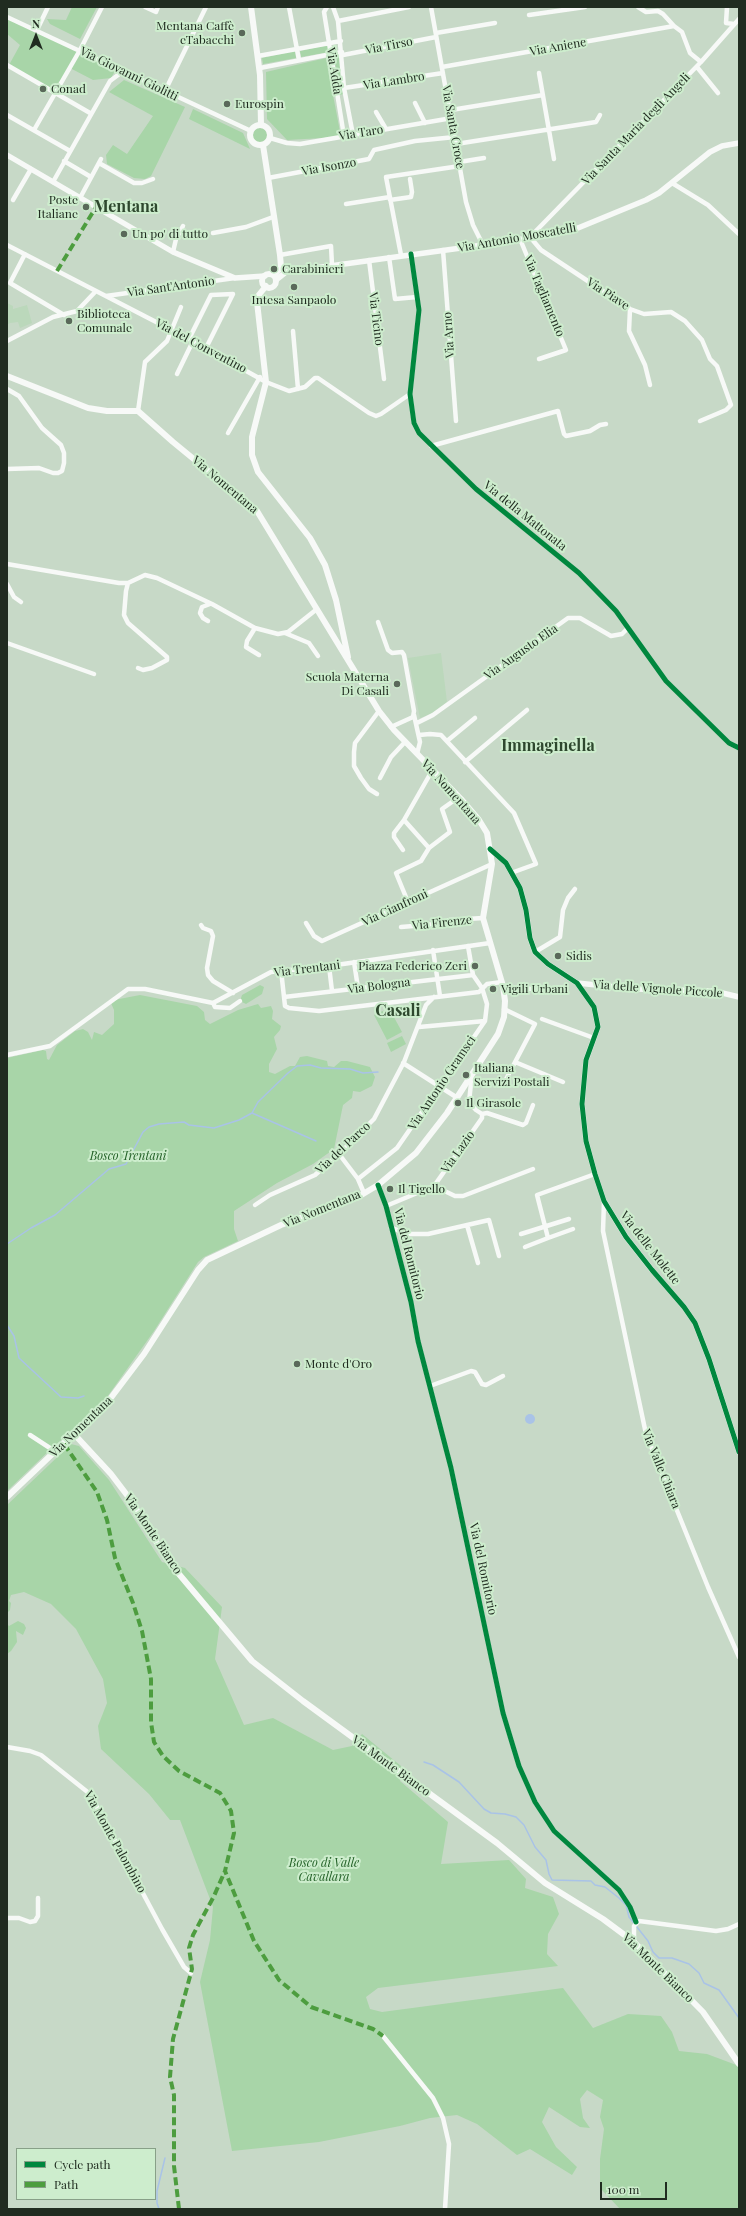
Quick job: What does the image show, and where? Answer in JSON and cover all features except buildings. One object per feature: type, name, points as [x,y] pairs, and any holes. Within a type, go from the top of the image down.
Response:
[{"type":"main road","points":[[249,8],[260,68],[261,125]]},
{"type":"main road","points":[[261,125],[269,130],[270,138],[263,145],[257,145],[252,142],[250,136],[251,131],[255,126],[261,125]]},
{"type":"main road","points":[[263,145],[281,267],[275,278],[274,286],[266,286]]},
{"type":"main road","points":[[266,286],[263,280],[265,276],[270,274],[275,278]]},
{"type":"main road","points":[[266,286],[258,296],[257,302],[266,382],[252,437],[252,455],[254,465],[274,494],[310,538],[325,565],[336,600],[343,639],[352,668]]},
{"type":"main road","points":[[7,376],[88,408],[107,411],[138,411]]},
{"type":"main road","name":"Via Nomentana","points":[[7,1497],[75,1435],[110,1399],[124,1381],[198,1270],[207,1260],[281,1225],[341,1204],[364,1193],[378,1185],[416,1153],[498,1034],[504,1009],[502,985],[483,918],[492,864],[487,833],[459,797],[391,727],[379,711],[257,511],[173,442],[138,411]]},
{"type":"main road","name":"Via Monte Bianco","points":[[75,1435],[111,1474],[130,1499],[168,1560],[235,1642],[256,1665],[497,1843],[545,1883],[602,1918],[634,1942],[703,2012],[739,2064]]},
{"type":"street","points":[[37,30],[48,7]]},
{"type":"street","points":[[34,130],[80,50],[102,7]]},
{"type":"street","points":[[145,7],[156,12],[158,7]]},
{"type":"street","points":[[165,91],[206,7]]},
{"type":"street","points":[[289,7],[299,60]]},
{"type":"street","name":"Via Adda","points":[[327,7],[324,12],[332,54],[344,136]]},
{"type":"street","name":"Via Adda","points":[[333,7],[338,20],[344,88],[353,135]]},
{"type":"street","points":[[338,20],[409,7]]},
{"type":"street","name":"Via Santa Croce","points":[[431,7],[451,110],[466,202],[473,225],[483,245]]},
{"type":"street","points":[[529,15],[585,7]]},
{"type":"street","points":[[638,7],[646,12],[658,11],[663,14],[682,32],[690,53],[701,62]]},
{"type":"street","points":[[727,7],[726,23],[734,24]]},
{"type":"street","name":"Via Giovanni Giolitti","points":[[7,17],[251,131]]},
{"type":"street","name":"Via Santa Maria degli Angeli","points":[[530,237],[697,67],[739,19]]},
{"type":"street","name":"Via Tirso","points":[[260,68],[332,54],[342,54],[496,23]]},
{"type":"street","name":"Via Aniene","points":[[442,67],[674,26]]},
{"type":"street","points":[[258,56],[341,41]]},
{"type":"street","points":[[7,64],[90,113]]},
{"type":"street","points":[[697,67],[718,93]]},
{"type":"street","points":[[53,182],[90,113],[110,81],[122,72]]},
{"type":"street","name":"Via Lambro","points":[[344,88],[443,73]]},
{"type":"street","points":[[539,73],[554,159]]},
{"type":"street","points":[[451,110],[543,95]]},
{"type":"street","points":[[415,103],[425,123]]},
{"type":"street","points":[[376,112],[386,129]]},
{"type":"street","points":[[7,115],[70,151]]},
{"type":"street","points":[[456,144],[549,128],[596,122],[600,115]]},
{"type":"street","name":"Via Taro","points":[[270,138],[298,144],[452,118]]},
{"type":"street","name":"Via Isonzo","points":[[268,178],[369,159],[374,150],[415,141],[455,137]]},
{"type":"street","name":"Via Antonio Moscatelli","points":[[275,278],[286,272],[483,245],[558,233],[595,222],[646,200],[672,183],[713,151],[725,146],[739,143]]},
{"type":"street","points":[[7,155],[173,252],[236,278],[265,276]]},
{"type":"street","points":[[401,256],[386,177],[460,164],[484,158]]},
{"type":"street","points":[[64,161],[91,177]]},
{"type":"street","points":[[80,198],[100,161],[134,182],[142,183],[153,179]]},
{"type":"street","points":[[13,200],[31,169]]},
{"type":"street","points":[[346,204],[390,198],[411,197],[412,192],[410,179]]},
{"type":"street","points":[[672,183],[714,210],[739,234]]},
{"type":"street","points":[[213,233],[246,227],[273,217]]},
{"type":"street","points":[[173,252],[176,239],[183,226]]},
{"type":"street","name":"Via Piave","points":[[530,237],[541,250],[630,309],[644,314],[671,312],[684,321],[702,340],[710,359],[717,366],[731,405],[726,410],[700,421]]},
{"type":"street","name":"Via Tagliamento","points":[[520,239],[566,350],[539,359]]},
{"type":"street","name":"Via del Conventino","points":[[7,245],[191,340],[260,377],[266,382],[289,391],[298,389]]},
{"type":"street","points":[[280,255],[331,246],[332,265]]},
{"type":"street","name":"Via Arno","points":[[443,250],[456,421]]},
{"type":"street","points":[[25,254],[10,283],[64,315]]},
{"type":"street","name":"Via della Mattonata","points":[[411,254],[417,297],[418,322],[410,394],[416,427],[431,446],[476,489],[579,573],[616,612],[666,681],[728,743],[739,748]]},
{"type":"street","points":[[389,257],[395,299],[417,297]]},
{"type":"street","name":"Via Ticino","points":[[369,260],[384,379]]},
{"type":"street","name":"Via Sant'Antonio","points":[[106,296],[236,278]]},
{"type":"street","points":[[7,341],[48,319],[77,311],[96,291]]},
{"type":"street","points":[[177,374],[211,295],[234,294],[206,348]]},
{"type":"street","points":[[138,411],[145,362],[167,340],[170,329],[182,307]]},
{"type":"street","points":[[630,309],[629,331],[645,365],[650,385]]},
{"type":"street","points":[[293,331],[298,389],[305,387],[314,378],[318,378],[368,413],[376,416],[410,394]]},
{"type":"street","points":[[228,433],[260,377]]},
{"type":"street","points":[[7,389],[19,396],[42,428],[61,445],[64,453],[62,471],[58,473],[53,473],[39,468],[7,469]]},
{"type":"street","points":[[431,446],[558,411],[564,434],[566,436],[590,431],[600,425],[606,424]]},
{"type":"street","points":[[7,564],[128,583],[145,575],[157,578],[212,604],[255,628],[278,634],[285,633],[317,609]]},
{"type":"street","points":[[128,583],[124,615],[126,619],[167,656],[167,660],[152,668],[143,670],[138,668]]},
{"type":"street","points":[[7,587],[14,597],[21,602]]},
{"type":"street","points":[[208,621],[203,618],[200,613],[205,604],[212,604]]},
{"type":"street","name":"Via Augusto Elia","points":[[416,723],[433,715],[568,618],[580,618],[611,636],[622,634],[628,628]]},
{"type":"street","points":[[378,622],[388,650],[392,653],[402,652],[404,655],[413,716],[419,735],[417,754]]},
{"type":"street","points":[[255,628],[247,640],[246,647],[259,655]]},
{"type":"street","points":[[285,633],[309,643],[318,656]]},
{"type":"street","points":[[7,643],[94,674]]},
{"type":"street","points":[[464,762],[527,710]]},
{"type":"street","points":[[377,794],[369,789],[354,766],[354,752],[355,743],[379,711]]},
{"type":"street","points":[[391,727],[413,716]]},
{"type":"street","points":[[447,741],[475,718]]},
{"type":"street","points":[[419,735],[436,734],[447,741],[464,762],[509,807],[536,864],[511,873]]},
{"type":"street","points":[[380,778],[391,757],[405,742]]},
{"type":"street","points":[[403,850],[394,837],[394,833],[404,820],[433,769]]},
{"type":"street","points":[[408,902],[396,873],[421,861],[429,848],[450,832],[442,809],[459,797]]},
{"type":"street","points":[[404,820],[429,848]]},
{"type":"street","points":[[490,849],[506,863],[520,888],[526,910],[530,938],[535,952],[560,937],[563,910],[568,898],[575,888]]},
{"type":"street","name":"Via Cianfroni","points":[[306,923],[314,936],[322,941],[492,864]]},
{"type":"street","name":"Via Firenze","points":[[401,927],[437,924],[450,920],[483,918]]},
{"type":"street","points":[[201,925],[203,928],[211,931],[212,936],[207,968],[208,975],[218,985],[233,993]]},
{"type":"street","name":"Via Trentani","points":[[213,1003],[271,972],[329,966],[433,950],[490,944]]},
{"type":"street","points":[[419,1027],[485,1021],[487,1004],[482,988],[474,975],[468,946]]},
{"type":"street","points":[[433,950],[440,996]]},
{"type":"street","name":"Via delle Molette","points":[[535,952],[548,964],[576,983],[590,999],[595,1009],[598,1026],[585,1067],[582,1104],[586,1141],[595,1174],[604,1201],[626,1237],[684,1307],[695,1323],[709,1359],[739,1452]]},
{"type":"street","points":[[354,962],[358,988]]},
{"type":"street","points":[[329,966],[332,991]]},
{"type":"street","points":[[281,970],[285,1006],[289,1008],[319,1011],[479,992],[487,984],[538,989]]},
{"type":"street","name":"Via Bologna","points":[[284,997],[474,975]]},
{"type":"street","name":"Via delle Vignole Piccole","points":[[576,983],[636,989],[714,991],[739,998]]},
{"type":"street","points":[[7,1055],[50,1046],[128,989],[145,990],[213,1003],[215,1007],[230,1008],[240,1001]]},
{"type":"street","name":"Via del Parco","points":[[255,1205],[270,1195],[315,1175],[339,1154],[374,1119],[403,1063],[419,1027],[426,1006],[434,997]]},
{"type":"street","points":[[503,1085],[535,1024],[504,1009]]},
{"type":"street","points":[[542,1019],[594,1038]]},
{"type":"street","name":"Via Antonio Gramsci","points":[[358,1179],[397,1148],[441,1087],[485,1021]]},
{"type":"street","points":[[515,1062],[563,1082]]},
{"type":"street","points":[[403,1063],[456,1097]]},
{"type":"street","points":[[472,1072],[469,1102],[482,1114],[487,1113],[523,1125],[526,1123],[533,1105]]},
{"type":"street","name":"Via Lazio","points":[[386,1206],[434,1186],[482,1118],[482,1114]]},
{"type":"street","points":[[339,1154],[358,1179],[364,1193]]},
{"type":"street","points":[[434,1186],[455,1196],[463,1196],[533,1169]]},
{"type":"street","points":[[548,1238],[544,1226],[538,1194],[595,1174]]},
{"type":"street","name":"Via del Romitorio","points":[[378,1185],[386,1206],[411,1302],[418,1341],[430,1386],[442,1445],[503,1711],[519,1766],[532,1796],[550,1825],[571,1847],[619,1890],[630,1906],[636,1922]]},
{"type":"street","name":"Via Valle Chiara","points":[[604,1201],[603,1231],[646,1434],[708,1586],[739,1657]]},
{"type":"street","points":[[521,1234],[569,1218]]},
{"type":"street","points":[[391,1228],[410,1234],[428,1234],[489,1220],[499,1256]]},
{"type":"street","points":[[467,1225],[478,1263]]},
{"type":"street","points":[[525,1247],[573,1229]]},
{"type":"street","points":[[430,1386],[471,1371],[475,1372],[482,1384],[486,1385],[503,1376]]},
{"type":"street","points":[[30,1435],[56,1452]]},
{"type":"street","name":"Via Monte Palombino","points":[[7,1747],[30,1751],[41,1755],[90,1794],[162,1929],[184,1967],[191,1973]]},
{"type":"street","points":[[7,1918],[18,1918],[30,1922],[35,1921],[38,1916],[38,1898]]},
{"type":"street","points":[[634,1942],[636,1922],[640,1921],[716,1931],[728,1929],[739,1924]]},
{"type":"street","points":[[383,2036],[432,2098],[443,2118],[449,2144],[445,2209]]},
{"type":"shaded area","points":[[7,303],[13,306],[13,309],[27,305],[32,323],[20,328],[18,322],[7,325]]},
{"type":"shaded area","points":[[441,653],[447,702],[431,714],[420,718],[408,658]]},
{"type":"green space","points":[[72,7],[97,7],[80,39],[50,24],[47,19],[66,20]]},
{"type":"green space","points":[[7,19],[80,50],[77,56],[81,54],[115,71],[111,78],[93,80],[70,68],[55,93],[9,65],[20,45],[7,34]]},
{"type":"green space","points":[[328,45],[329,52],[301,57],[300,51]]},
{"type":"green space","points":[[295,51],[296,58],[263,64],[262,58]]},
{"type":"green space","points":[[340,55],[343,94],[340,95],[334,56]]},
{"type":"green space","points":[[326,58],[341,137],[287,140],[267,119],[266,72]]},
{"type":"green space","points":[[124,80],[185,107],[151,176],[145,179],[134,178],[107,164],[106,155],[113,145],[127,154],[153,116],[109,92]]},
{"type":"green space","points":[[193,109],[243,133],[250,149],[189,119]]},
{"type":"green space","points":[[260,128],[265,130],[267,135],[265,140],[260,142],[255,140],[253,135],[255,130]]},
{"type":"green space","points":[[260,985],[264,987],[262,994],[246,1004],[240,1001],[242,995]]},
{"type":"green space","name":"Bosco Trentani","points":[[140,995],[197,1006],[204,1012],[205,1020],[210,1024],[238,1010],[258,1004],[261,1008],[271,1006],[273,1011],[272,1019],[281,1026],[280,1030],[274,1037],[277,1049],[269,1064],[269,1072],[275,1074],[290,1066],[295,1066],[300,1057],[307,1056],[327,1061],[328,1066],[334,1067],[341,1061],[347,1061],[370,1067],[375,1077],[372,1086],[360,1092],[353,1091],[352,1098],[343,1105],[334,1149],[313,1164],[277,1183],[234,1211],[234,1229],[238,1241],[204,1257],[198,1262],[154,1331],[105,1400],[7,1491],[7,1058],[43,1050],[46,1051],[47,1059],[49,1060],[57,1045],[75,1031],[83,1029],[88,1032],[92,1040],[94,1032],[102,1035],[114,1024],[114,1010],[111,1003],[114,1000]]},
{"type":"green space","points":[[389,1008],[402,1032],[387,1040],[374,1015]]},
{"type":"green space","points":[[402,1036],[406,1044],[391,1052],[387,1043]]},
{"type":"green space","name":"Bosco di Valle Cavallara","points":[[71,1444],[79,1446],[109,1480],[162,1562],[185,1568],[222,1607],[215,1659],[244,1725],[273,1718],[333,1750],[352,1746],[362,1734],[401,1766],[400,1781],[448,1822],[441,1864],[509,1860],[526,1879],[525,1888],[553,1897],[559,1914],[548,1934],[547,1954],[558,1966],[378,1988],[366,1997],[370,2009],[382,2012],[563,1988],[593,2028],[628,2014],[661,2016],[672,2032],[679,2051],[707,2054],[739,2066],[739,2209],[620,2209],[600,2188],[600,2159],[604,2129],[600,2117],[603,2100],[587,2090],[580,2099],[583,2118],[590,2128],[580,2127],[549,2107],[542,2122],[556,2147],[577,2167],[572,2175],[530,2149],[517,2155],[477,2124],[457,2115],[430,2118],[400,2126],[319,2142],[232,2151],[200,1982],[210,1940],[213,1907],[180,1820],[170,1820],[149,1794],[101,1749],[98,1726],[107,1703],[103,1679],[76,1629],[51,1604],[24,1592],[11,1595],[9,1601],[11,1603],[10,1610],[7,1613],[7,1505]]},
{"type":"green space","points":[[18,1621],[24,1624],[26,1628],[23,1635],[16,1631],[17,1642],[7,1654],[7,1624],[9,1626]]},
{"type":"water","points":[[528,1414],[532,1414],[534,1415],[534,1423],[528,1424],[525,1421],[525,1417]]},
{"type":"waterway","points":[[7,1244],[31,1228],[55,1215],[109,1169],[126,1164],[143,1132],[149,1127],[159,1124],[184,1122],[189,1125],[214,1128],[239,1120],[252,1113],[258,1102],[297,1066],[310,1065],[321,1068],[350,1069],[363,1073],[378,1072]]},
{"type":"waterway","points":[[252,1113],[316,1141]]},
{"type":"waterway","points":[[7,1325],[14,1336],[19,1358],[61,1397],[78,1398],[84,1396]]},
{"type":"waterway","points":[[424,1762],[433,1765],[459,1782],[484,1809],[491,1813],[505,1814],[516,1817],[524,1825],[535,1847],[546,1860],[552,1880],[591,1881],[595,1885],[605,1887],[619,1898],[626,1905],[629,1917],[648,1941],[653,1952],[659,1958],[672,1958],[689,1964],[699,1973],[704,1983],[719,1990],[739,2018]]},
{"type":"waterway","points":[[159,2209],[157,2203],[157,2191],[165,2158]]},
{"type":"marked path","points":[[57,271],[96,207]]},
{"type":"marked path","points":[[64,1444],[97,1492],[107,1520],[115,1558],[133,1603],[142,1631],[151,1679],[151,1722],[154,1742],[163,1756],[179,1771],[220,1793],[231,1811],[234,1833],[225,1871],[254,1941],[279,1980],[311,2007],[373,2029],[383,2036]]},
{"type":"marked path","points":[[179,2209],[174,2166],[174,2095],[170,2077],[173,2039],[192,1969],[189,1948],[193,1935],[214,1896],[225,1871]]},
{"type":"cycle path","points":[[411,254],[419,310],[410,394],[414,423],[419,433],[476,489],[579,573],[616,611],[666,681],[729,743],[739,748]]},
{"type":"cycle path","points":[[490,849],[506,863],[520,888],[526,910],[530,938],[535,952],[548,964],[577,983],[594,1007],[598,1027],[586,1060],[582,1104],[586,1141],[595,1174],[604,1201],[626,1237],[684,1307],[695,1323],[709,1359],[739,1452]]},
{"type":"cycle path","points":[[378,1185],[386,1206],[411,1302],[418,1341],[451,1468],[503,1713],[519,1766],[535,1802],[554,1831],[619,1890],[630,1907],[636,1922]]},
{"type":"place","name":"Mentana Caffè eTabacchi","points":[[242,33]]},
{"type":"place","name":"Conad","points":[[43,89]]},
{"type":"place","name":"Eurospin","points":[[227,104]]},
{"type":"place","name":"Poste Italiane","points":[[86,207]]},
{"type":"place","name":"Un po' di tutto","points":[[124,234]]},
{"type":"place","name":"Carabinieri","points":[[274,269]]},
{"type":"place","name":"Intesa Sanpaolo","points":[[294,287]]},
{"type":"place","name":"Biblioteca Comunale","points":[[69,321]]},
{"type":"place","name":"Scuola Materna Di Casali","points":[[397,684]]},
{"type":"place","name":"Sidis","points":[[558,956]]},
{"type":"place","name":"Piazza Federico Zeri","points":[[475,966]]},
{"type":"place","name":"Vigili Urbani","points":[[493,989]]},
{"type":"place","name":"Italiana Servizi Postali","points":[[466,1075]]},
{"type":"place","name":"Il Girasole","points":[[458,1103]]},
{"type":"place","name":"Il Tigello","points":[[390,1189]]},
{"type":"place","name":"Monte d'Oro","points":[[297,1364]]},
{"type":"district","name":"Mentana","points":[[126,207]]},
{"type":"district","name":"Immaginella","points":[[548,746]]},
{"type":"district","name":"Casali","points":[[398,1011]]}]
